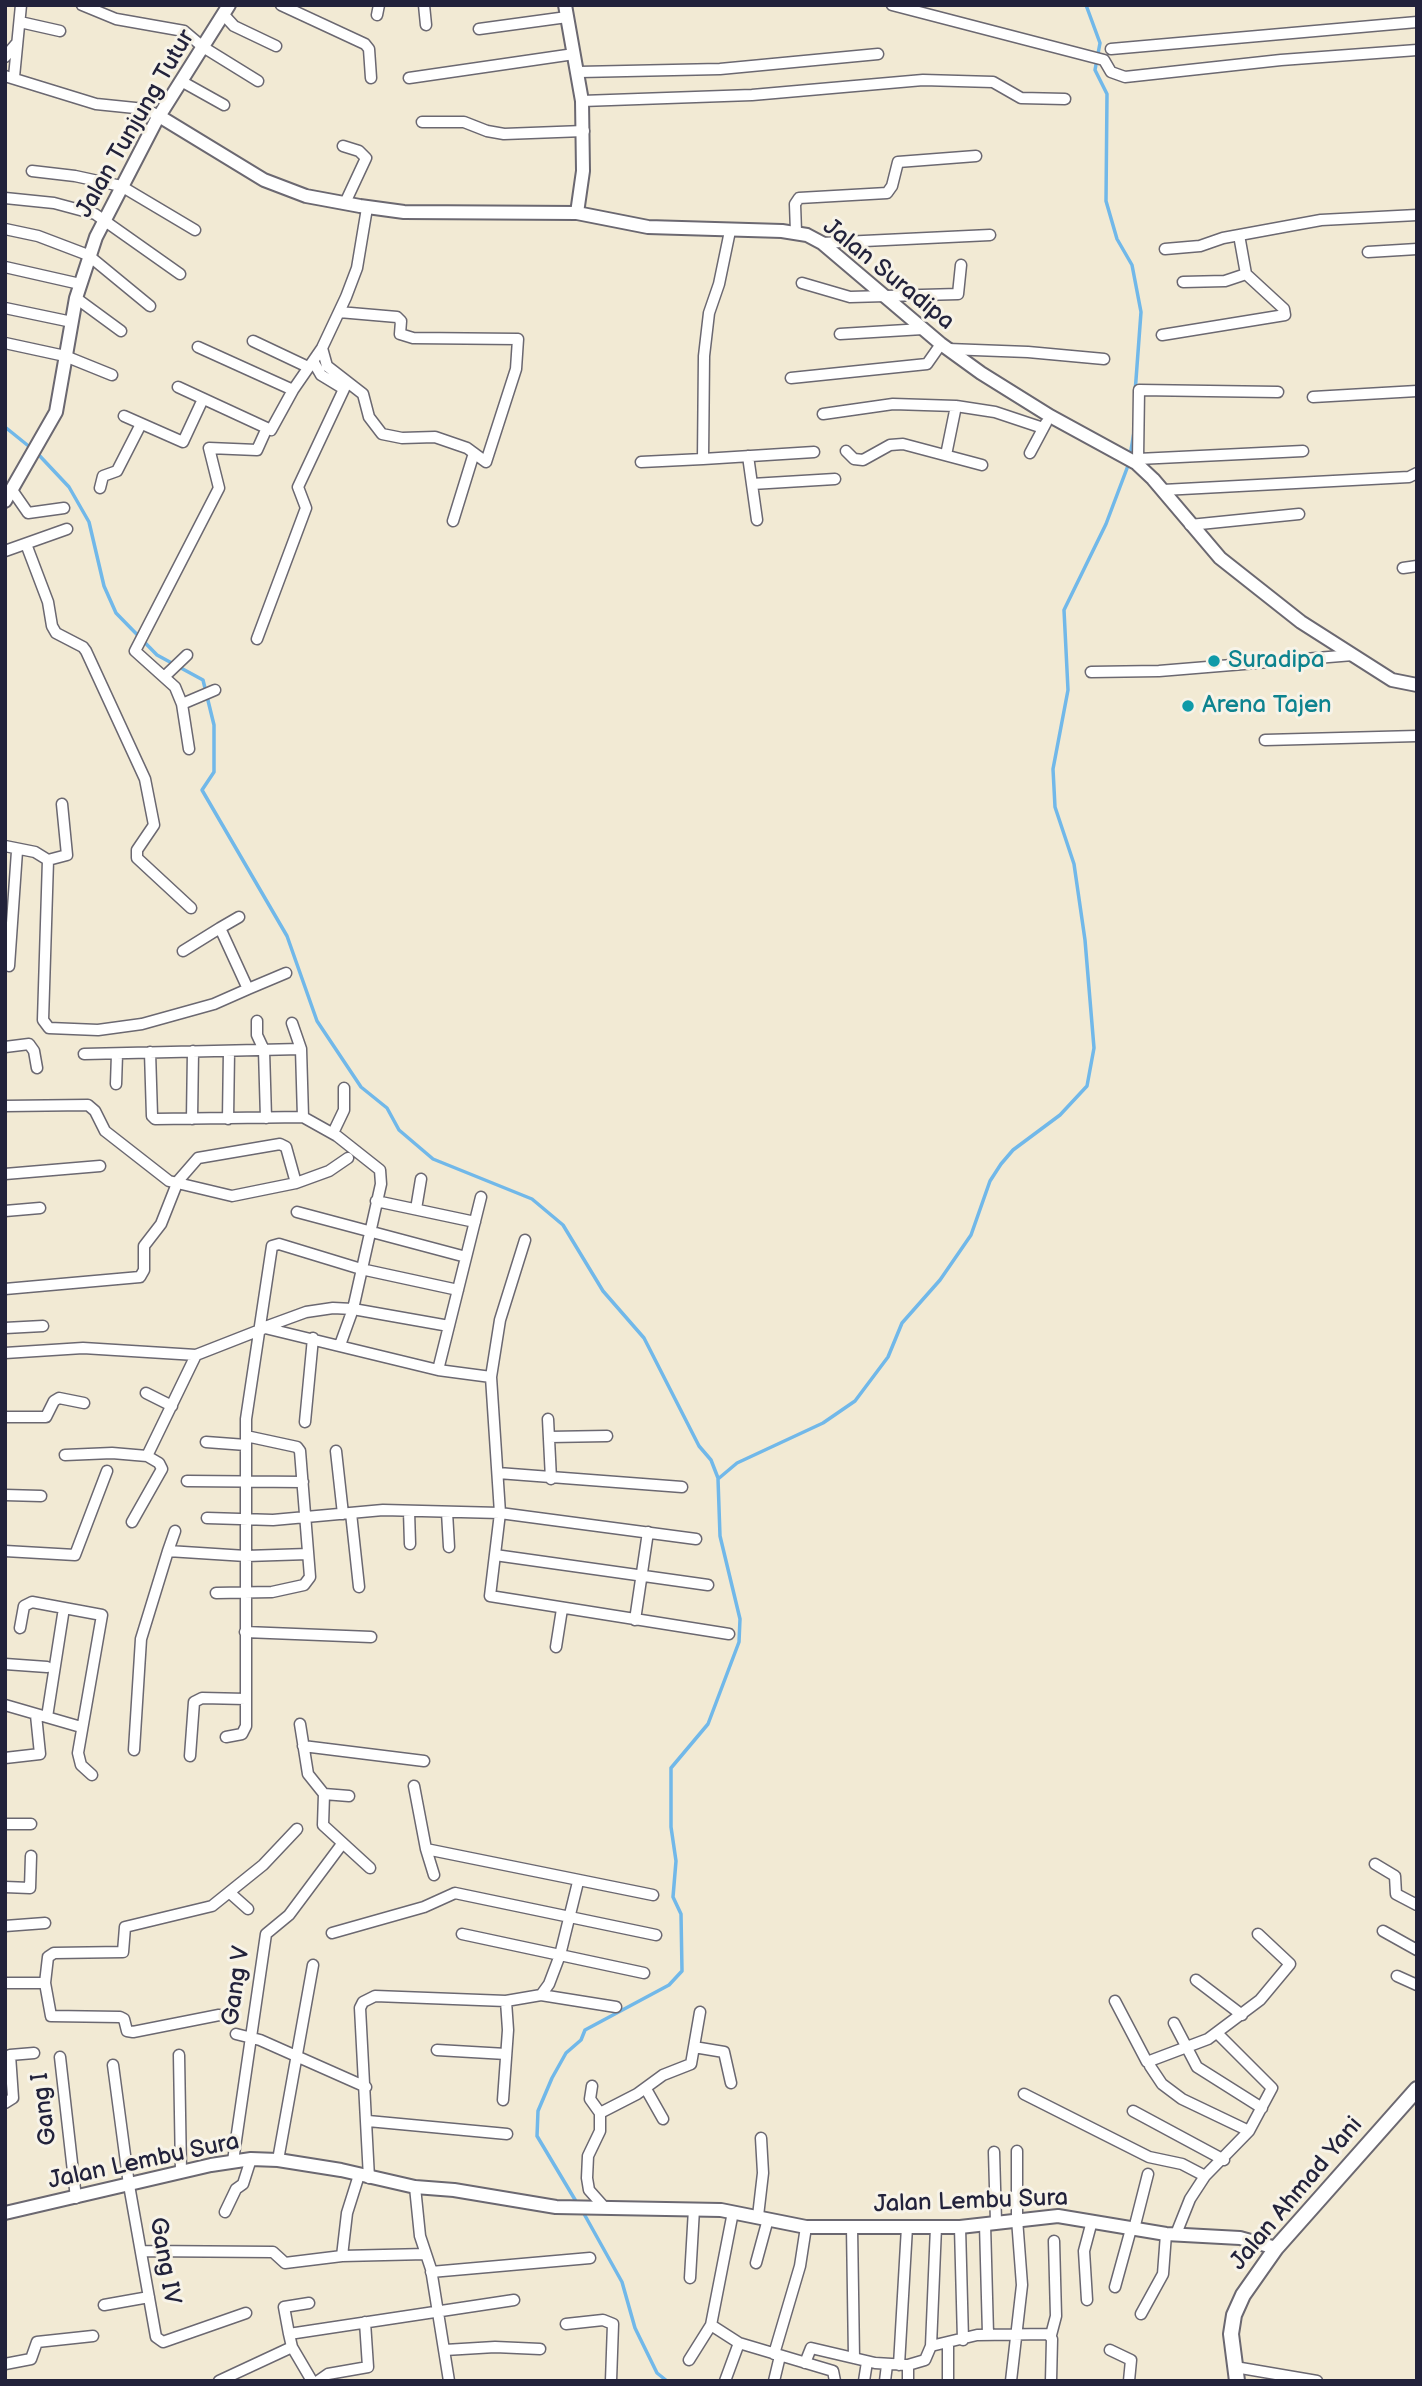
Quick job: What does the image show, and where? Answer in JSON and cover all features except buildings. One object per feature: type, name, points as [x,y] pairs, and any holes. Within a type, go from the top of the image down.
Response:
[{"type":"main road","name":"Jalan Ahmad Yani","points":[[1236,2374],[1231,2334],[1234,2315],[1254,2277],[1276,2248],[1417,2089]]},
{"type":"street","points":[[22,5],[10,77],[96,104],[145,109],[159,116]]},
{"type":"street","points":[[82,5],[116,19],[184,30],[202,47],[258,81]]},
{"type":"street","points":[[281,5],[365,44],[369,50],[371,78]]},
{"type":"street","points":[[424,5],[426,24]]},
{"type":"street","points":[[892,5],[1104,60],[1111,72],[1125,77],[1281,60],[1417,50]]},
{"type":"street","points":[[226,10],[234,26],[276,46]]},
{"type":"street","name":"Jalan Tunjung Tutur","points":[[5,501],[56,412],[76,298],[88,255],[159,116],[226,10]]},
{"type":"street","points":[[479,29],[566,11],[579,72],[584,131],[577,213]]},
{"type":"street","points":[[20,22],[60,31]]},
{"type":"street","points":[[1111,49],[1417,22]]},
{"type":"street","points":[[5,57],[17,44]]},
{"type":"street","points":[[409,78],[574,54]]},
{"type":"street","points":[[579,72],[720,69],[878,54]]},
{"type":"street","points":[[582,102],[752,95],[873,82],[923,80],[993,82],[1021,98],[1065,99]]},
{"type":"street","points":[[181,81],[224,105]]},
{"type":"street","name":"Jalan Suradipa","points":[[159,116],[264,180],[306,196],[368,208],[439,213],[577,213],[648,227],[796,232],[822,243],[944,346],[1050,416],[1138,462],[1207,545],[1301,622],[1392,680],[1417,685]]},
{"type":"street","points":[[422,122],[464,122],[504,134],[584,131]]},
{"type":"street","points":[[343,145],[359,151],[366,158],[345,203]]},
{"type":"street","points":[[796,232],[794,204],[799,198],[887,193],[892,186],[898,162],[976,156]]},
{"type":"street","points":[[32,171],[75,176],[121,186],[195,230]]},
{"type":"street","points":[[5,198],[74,207],[105,219],[180,274]]},
{"type":"street","points":[[178,387],[266,430],[272,429],[293,390],[322,348],[340,312],[357,268],[368,208]]},
{"type":"street","points":[[1165,249],[1200,246],[1239,235],[1321,220],[1417,215]]},
{"type":"street","points":[[5,229],[38,236],[88,255],[150,306]]},
{"type":"street","points":[[703,458],[704,356],[709,313],[719,284],[730,231]]},
{"type":"street","points":[[822,243],[990,235]]},
{"type":"street","points":[[1162,335],[1284,316],[1284,309],[1245,274],[1239,235]]},
{"type":"street","points":[[1368,252],[1417,249]]},
{"type":"street","points":[[802,284],[842,296],[958,294],[961,265]]},
{"type":"street","points":[[5,267],[80,284]]},
{"type":"street","points":[[1183,282],[1225,281],[1245,274]]},
{"type":"street","points":[[76,298],[121,331]]},
{"type":"street","points":[[5,308],[72,322]]},
{"type":"street","points":[[322,348],[327,366],[363,394],[369,416],[382,434],[402,438],[435,437],[474,453],[486,462],[517,362],[518,339],[413,338],[400,334],[401,321],[397,317],[340,312]]},
{"type":"street","points":[[840,334],[923,329]]},
{"type":"street","points":[[253,341],[311,364],[321,375],[344,389],[298,487],[306,508],[257,639]]},
{"type":"street","points":[[5,343],[65,356],[112,375]]},
{"type":"street","points":[[791,378],[927,364],[944,346],[1104,359]]},
{"type":"street","points":[[198,347],[293,390]]},
{"type":"street","points":[[1278,392],[1139,390],[1138,462],[1303,451]]},
{"type":"street","points":[[1313,397],[1417,390]]},
{"type":"street","points":[[124,416],[183,442],[203,399]]},
{"type":"street","points":[[823,414],[840,409],[893,404],[956,406],[995,412],[1043,428]]},
{"type":"street","points":[[946,455],[956,406]]},
{"type":"street","points":[[1030,453],[1050,416]]},
{"type":"street","points":[[100,488],[103,476],[117,471],[141,424]]},
{"type":"street","points":[[189,749],[182,704],[176,687],[135,651],[219,488],[209,448],[257,450],[266,430]]},
{"type":"street","points":[[846,451],[854,459],[863,460],[890,445],[903,444],[982,465]]},
{"type":"street","points":[[641,462],[814,452]]},
{"type":"street","points":[[453,522],[474,453]]},
{"type":"street","points":[[748,456],[757,520]]},
{"type":"street","points":[[1163,490],[1409,477],[1417,473]]},
{"type":"street","points":[[752,484],[835,479]]},
{"type":"street","points":[[12,489],[28,513],[64,508]]},
{"type":"street","points":[[1190,525],[1299,514]]},
{"type":"street","points":[[5,551],[67,530]]},
{"type":"street","points":[[26,544],[48,602],[52,626],[60,636],[77,643],[86,651],[145,779],[154,825],[137,850],[137,858],[191,908]]},
{"type":"street","points":[[1403,568],[1417,566]]},
{"type":"street","points":[[165,676],[187,654]]},
{"type":"street","points":[[1091,672],[1159,671],[1353,655]]},
{"type":"street","points":[[182,704],[215,690]]},
{"type":"street","points":[[1265,740],[1417,736]]},
{"type":"street","points":[[5,846],[17,851],[35,852],[48,860],[67,855],[62,804]]},
{"type":"street","points":[[9,966],[17,851]]},
{"type":"street","points":[[48,860],[44,1020],[49,1028],[98,1030],[142,1024],[214,1004],[286,973]]},
{"type":"street","points":[[183,951],[239,917]]},
{"type":"street","points":[[220,928],[248,989]]},
{"type":"street","points":[[257,1021],[257,1035],[264,1050],[266,1118]]},
{"type":"street","points":[[292,1023],[301,1049],[303,1117]]},
{"type":"street","points":[[5,1047],[29,1044],[34,1051],[37,1068]]},
{"type":"street","points":[[84,1054],[301,1049]]},
{"type":"street","points":[[192,1119],[193,1051]]},
{"type":"street","points":[[228,1119],[229,1051]]},
{"type":"street","points":[[150,1052],[152,1116],[155,1119],[303,1117],[334,1133],[380,1170],[382,1178],[353,1308],[340,1345]]},
{"type":"street","points":[[116,1083],[117,1054]]},
{"type":"street","points":[[334,1133],[344,1110],[344,1088]]},
{"type":"street","points":[[5,1106],[88,1105],[95,1111],[105,1131],[176,1185],[232,1196],[296,1183],[329,1171],[348,1158]]},
{"type":"street","points":[[5,1289],[140,1277],[144,1270],[144,1246],[160,1224],[176,1185],[198,1158],[279,1144],[286,1147],[296,1183]]},
{"type":"street","points":[[5,1174],[100,1166]]},
{"type":"street","points":[[416,1209],[421,1179]]},
{"type":"street","points":[[438,1370],[481,1197]]},
{"type":"street","points":[[376,1201],[475,1222]]},
{"type":"street","points":[[5,1212],[40,1208]]},
{"type":"street","points":[[297,1212],[369,1234],[467,1257]]},
{"type":"street","points":[[525,1240],[500,1320],[491,1377],[500,1513],[490,1588],[492,1598],[729,1634]]},
{"type":"street","points":[[226,1737],[242,1734],[245,1730],[247,1409],[263,1328],[274,1245],[361,1269],[458,1290]]},
{"type":"street","points":[[5,1353],[83,1348],[196,1355],[306,1312],[353,1308],[449,1326]]},
{"type":"street","points":[[5,1328],[43,1326]]},
{"type":"street","points":[[263,1328],[438,1370],[491,1377]]},
{"type":"street","points":[[305,1422],[313,1338]]},
{"type":"street","points":[[147,1456],[196,1355]]},
{"type":"street","points":[[146,1393],[172,1406]]},
{"type":"street","points":[[5,1417],[46,1417],[54,1401],[59,1398],[84,1403]]},
{"type":"street","points":[[548,1419],[551,1479]]},
{"type":"street","points":[[549,1437],[607,1436]]},
{"type":"street","points":[[206,1442],[246,1440],[297,1447],[303,1482],[310,1577],[306,1583],[272,1592],[216,1593]]},
{"type":"street","points":[[335,1451],[359,1587]]},
{"type":"street","points":[[65,1455],[112,1453],[147,1456],[162,1468],[132,1522]]},
{"type":"street","points":[[5,1551],[75,1555],[107,1471]]},
{"type":"street","points":[[498,1473],[682,1487]]},
{"type":"street","points":[[187,1481],[303,1482]]},
{"type":"street","points":[[5,1495],[41,1496]]},
{"type":"street","points":[[410,1511],[410,1544]]},
{"type":"street","points":[[207,1518],[305,1518],[347,1513],[410,1511],[500,1513],[696,1539]]},
{"type":"street","points":[[447,1512],[449,1547]]},
{"type":"street","points":[[134,1750],[141,1639],[176,1531]]},
{"type":"street","points":[[635,1620],[648,1532]]},
{"type":"street","points":[[168,1551],[246,1556],[308,1554]]},
{"type":"street","points":[[495,1555],[708,1585]]},
{"type":"street","points":[[20,1628],[27,1603],[99,1613],[103,1618],[81,1727],[78,1760],[92,1775]]},
{"type":"street","points":[[47,1717],[64,1608]]},
{"type":"street","points":[[556,1647],[562,1609]]},
{"type":"street","points":[[245,1632],[370,1637]]},
{"type":"street","points":[[5,1664],[47,1667]]},
{"type":"street","points":[[190,1756],[194,1702],[202,1698],[246,1699]]},
{"type":"street","points":[[5,1705],[81,1727]]},
{"type":"street","points":[[5,1758],[40,1754],[36,1715]]},
{"type":"street","points":[[300,1724],[308,1774],[324,1794],[323,1825],[370,1868]]},
{"type":"street","points":[[303,1746],[424,1761]]},
{"type":"street","points":[[414,1786],[426,1849],[434,1875]]},
{"type":"street","points":[[324,1794],[349,1796]]},
{"type":"street","points":[[5,1824],[31,1825]]},
{"type":"street","points":[[219,2015],[130,2032],[120,2017],[51,2015],[44,1983],[49,1955],[123,1952],[125,1927],[204,1909],[230,1893],[297,1829]]},
{"type":"street","name":"Gang V","points":[[233,2161],[267,1930],[289,1915],[342,1844]]},
{"type":"street","points":[[426,1849],[578,1882],[653,1895]]},
{"type":"street","points":[[5,1887],[28,1890],[31,1856]]},
{"type":"street","points":[[1375,1864],[1395,1876],[1393,1888],[1396,1894],[1417,1905]]},
{"type":"street","points":[[541,1995],[549,1984],[560,1955],[578,1882]]},
{"type":"street","points":[[230,1893],[248,1909]]},
{"type":"street","points":[[332,1933],[424,1907],[455,1893],[656,1934]]},
{"type":"street","points":[[5,1926],[45,1923]]},
{"type":"street","points":[[1383,1931],[1417,1950]]},
{"type":"street","points":[[462,1934],[644,1973]]},
{"type":"street","points":[[1115,2001],[1147,2062],[1186,2050],[1217,2033],[1265,1996],[1290,1964],[1258,1934]]},
{"type":"street","points":[[278,2160],[313,1965]]},
{"type":"street","points":[[1397,1976],[1417,1985]]},
{"type":"street","points":[[1196,1980],[1242,2015]]},
{"type":"street","points":[[5,1983],[44,1983]]},
{"type":"street","points":[[342,2256],[347,2213],[364,2176],[368,2121],[360,2008],[369,1997],[506,2001],[541,1995],[616,2007]]},
{"type":"street","points":[[503,2100],[506,2001]]},
{"type":"street","points":[[600,2113],[646,2089],[663,2075],[691,2064],[700,2012]]},
{"type":"street","points":[[1174,2023],[1186,2050],[1206,2074],[1262,2108]]},
{"type":"street","points":[[1141,2314],[1163,2274],[1171,2234],[1187,2204],[1205,2176],[1224,2160],[1249,2131],[1271,2085],[1217,2033]]},
{"type":"street","points":[[236,2034],[251,2037],[366,2087]]},
{"type":"street","points":[[694,2047],[724,2052],[731,2083]]},
{"type":"street","points":[[437,2050],[506,2054]]},
{"type":"street","points":[[5,2102],[13,2098],[10,2055],[34,2053]]},
{"type":"street","points":[[179,2055],[181,2172]]},
{"type":"street","name":"Gang I","points":[[60,2057],[76,2198]]},
{"type":"street","name":"Gang IV","points":[[113,2065],[129,2185],[156,2337],[160,2342],[246,2313]]},
{"type":"street","points":[[1150,2066],[1162,2084],[1182,2099],[1249,2131]]},
{"type":"street","points":[[592,2086],[590,2099],[600,2113],[600,2131],[588,2156],[587,2178],[589,2190],[602,2208]]},
{"type":"street","points":[[646,2089],[663,2119]]},
{"type":"street","points":[[1024,2094],[1149,2157],[1182,2164],[1205,2176]]},
{"type":"street","points":[[1133,2110],[1224,2160]]},
{"type":"street","points":[[368,2121],[507,2134]]},
{"type":"street","points":[[756,2263],[763,2217],[761,2138]]},
{"type":"street","points":[[1011,2381],[1022,2296],[1017,2219],[1017,2151]]},
{"type":"street","points":[[988,2334],[993,2152]]},
{"type":"street","points":[[225,2212],[236,2189],[243,2184],[251,2159]]},
{"type":"street","name":"Jalan Lembu Sura","points":[[5,2213],[181,2172],[251,2159],[278,2160],[415,2188],[454,2190],[556,2207],[733,2211],[806,2227],[960,2227],[1058,2216],[1171,2234],[1240,2238],[1276,2248]]},
{"type":"street","points":[[1115,2287],[1148,2174]]},
{"type":"street","points":[[415,2188],[420,2236],[431,2272],[449,2381]]},
{"type":"street","points":[[690,2278],[694,2210]]},
{"type":"street","points":[[689,2360],[711,2325],[733,2211]]},
{"type":"street","points":[[1087,2300],[1084,2251],[1092,2221]]},
{"type":"street","points":[[774,2381],[777,2355],[800,2266],[806,2227]]},
{"type":"street","points":[[852,2227],[854,2358]]},
{"type":"street","points":[[907,2227],[904,2365],[908,2381]]},
{"type":"street","points":[[805,2363],[811,2348],[887,2365],[904,2365],[925,2360],[931,2346],[936,2227]]},
{"type":"street","points":[[960,2227],[963,2340]]},
{"type":"street","points":[[1051,2381],[1051,2335],[1056,2316],[1054,2241]]},
{"type":"street","points":[[141,2251],[273,2252],[285,2263],[342,2256],[426,2254]]},
{"type":"street","points":[[431,2272],[590,2258]]},
{"type":"street","points":[[104,2305],[149,2297]]},
{"type":"street","points":[[289,2334],[514,2300]]},
{"type":"street","points":[[309,2304],[285,2307],[292,2347],[312,2381]]},
{"type":"street","points":[[566,2324],[603,2319],[613,2324],[611,2381]]},
{"type":"street","points":[[318,2381],[328,2374],[368,2367],[365,2322]]},
{"type":"street","points":[[711,2325],[739,2343],[833,2371],[835,2381]]},
{"type":"street","points":[[931,2346],[988,2334],[1051,2335]]},
{"type":"street","points":[[5,2364],[32,2359],[37,2342],[93,2336]]},
{"type":"street","points":[[725,2381],[739,2343]]},
{"type":"street","points":[[948,2344],[948,2381]]},
{"type":"street","points":[[219,2381],[292,2347]]},
{"type":"street","points":[[444,2350],[495,2347],[540,2349]]},
{"type":"street","points":[[1110,2350],[1131,2360],[1129,2381]]},
{"type":"street","points":[[864,2381],[867,2362]]},
{"type":"street","points":[[886,2381],[887,2365]]},
{"type":"street","points":[[1236,2374],[1317,2381]]},
{"type":"waterway","points":[[1086,5],[1100,43],[1095,70],[1107,94],[1106,201],[1117,239],[1132,265],[1141,312],[1135,393]]},
{"type":"waterway","points":[[5,427],[31,448]]},
{"type":"waterway","points":[[1130,456],[1134,432]]},
{"type":"waterway","points":[[37,453],[69,487],[89,522],[104,586],[116,613],[157,655],[203,680],[214,725],[214,772],[202,790],[287,936],[317,1021],[361,1087],[387,1108],[399,1130],[433,1159],[532,1199],[563,1225],[603,1291],[644,1338],[699,1446],[711,1460],[718,1478]]},
{"type":"waterway","points":[[577,2203],[537,2136],[538,2111],[552,2078],[566,2053],[581,2040],[585,2030],[669,1985],[682,1971],[681,1914],[673,1897],[676,1861],[671,1827],[671,1768],[708,1724],[739,1642],[740,1619],[720,1536],[718,1479],[737,1463],[823,1423],[855,1401],[888,1357],[902,1323],[940,1280],[971,1235],[990,1181],[1001,1164],[1013,1150],[1060,1115],[1087,1086],[1094,1048],[1085,940],[1074,864],[1055,807],[1053,769],[1068,690],[1064,610],[1106,524],[1129,463]]},
{"type":"waterway","points":[[583,2212],[622,2282],[635,2328],[657,2373],[667,2381]]},
{"type":"place","name":"Suradipa","points":[[1214,661]]},
{"type":"place","name":"Arena Tajen","points":[[1188,706]]}]
